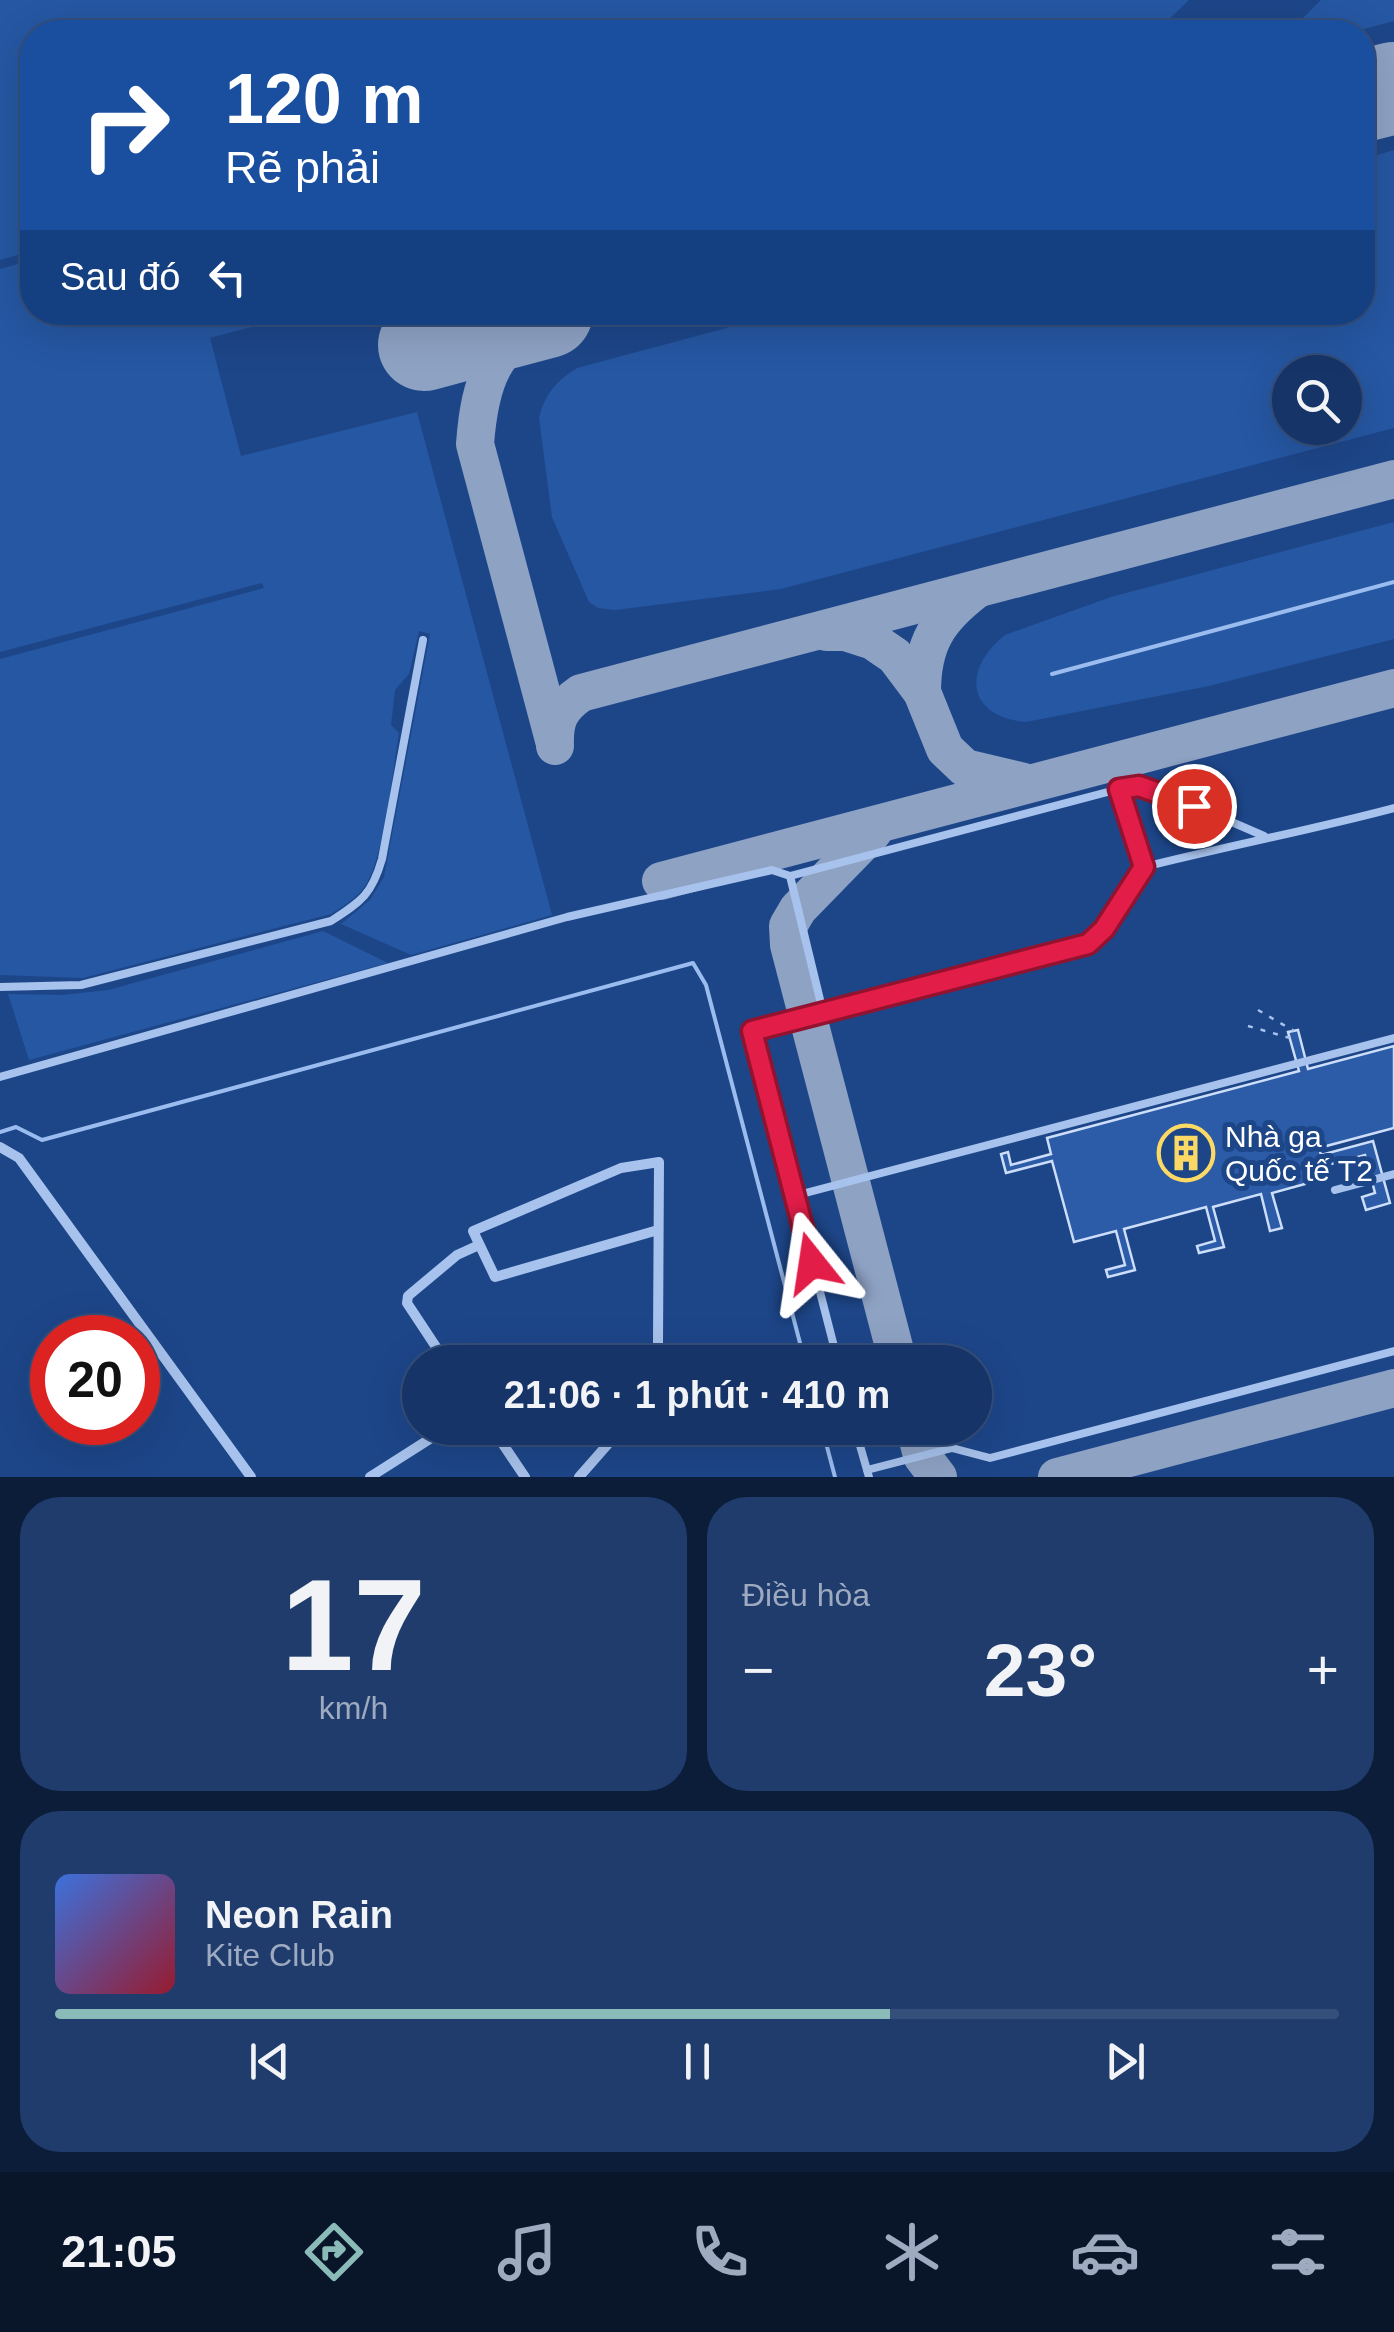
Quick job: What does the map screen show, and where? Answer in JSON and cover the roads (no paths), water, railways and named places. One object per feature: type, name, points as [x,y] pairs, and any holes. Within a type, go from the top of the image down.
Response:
[{"type":"street","points":[[0,1146],[20,1158],[251,1477]]},
{"type":"street","points":[[658,1230],[495,1277],[473,1231],[498,1217],[621,1168],[659,1162],[658,1345]]},
{"type":"street","points":[[435,1345],[407,1303],[408,1296],[457,1254],[479,1245]]},
{"type":"street","points":[[370,1477],[421,1445]]},
{"type":"street","points":[[503,1445],[525,1477]]},
{"type":"street","points":[[579,1477],[607,1445]]},
{"type":"lane","points":[[0,986],[80,985],[331,920],[361,902],[374,884],[382,859],[423,640]]},
{"type":"lane","points":[[0,1078],[567,917],[772,870],[790,876],[1119,789],[1139,786],[1158,790],[1265,836]]},
{"type":"lane","points":[[1119,789],[1144,867]]},
{"type":"lane","points":[[833,1345],[752,1031],[1088,944],[1104,929],[1144,867],[1394,808]]},
{"type":"lane","points":[[790,876],[823,1012]]},
{"type":"lane","points":[[794,1196],[1394,1038]]},
{"type":"lane","points":[[1335,1190],[1394,1174]]},
{"type":"lane","points":[[861,1445],[868,1473],[952,1448],[990,1458],[1394,1351]]},
{"type":"waterway","points":[[1052,674],[1394,582]]},
{"type":"waterway","points":[[0,1132],[16,1127],[42,1140],[693,963],[706,985],[801,1345]]},
{"type":"waterway","points":[[827,1445],[835,1477]]},
{"type":"place","name":"Nhà ga Quốc tế T2","points":[[1186,1153]]}]
